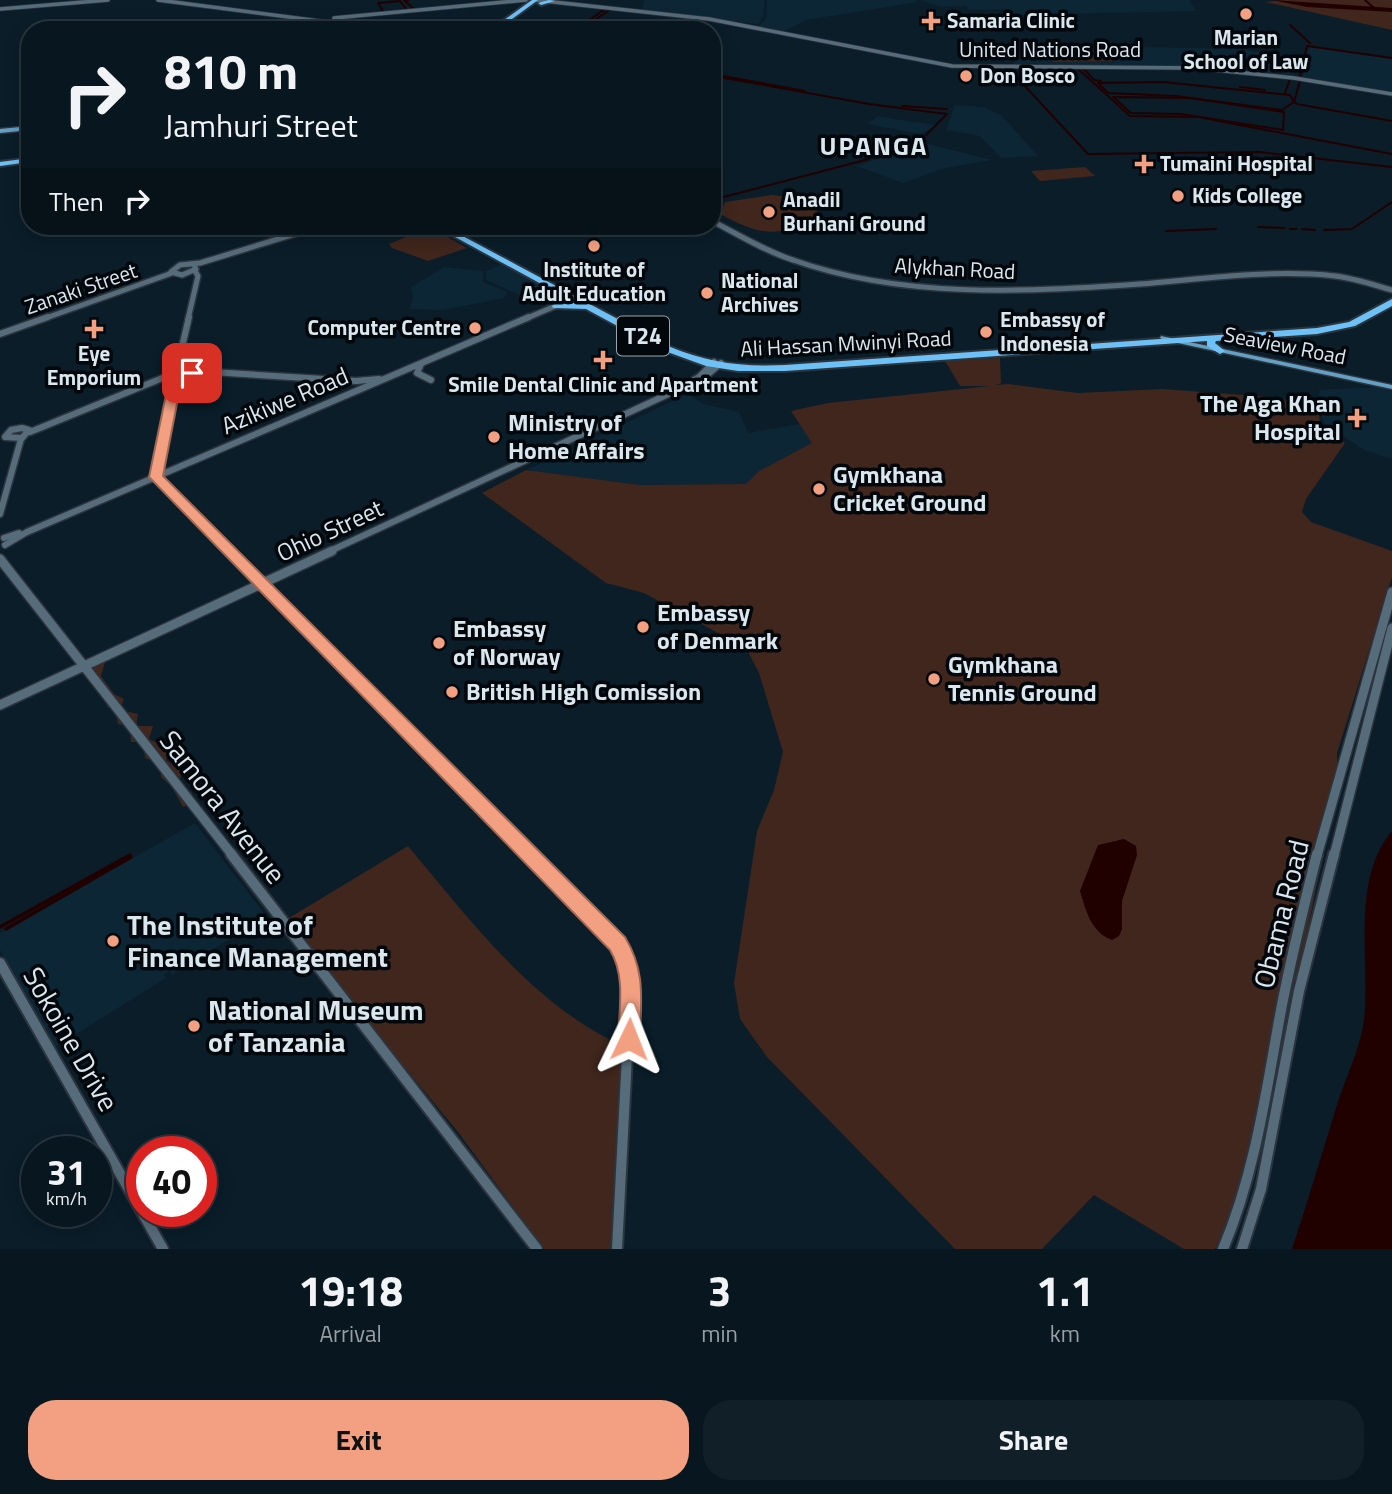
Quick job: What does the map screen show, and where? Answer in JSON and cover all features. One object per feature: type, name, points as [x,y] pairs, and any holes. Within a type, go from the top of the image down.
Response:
[{"type":"highway","points":[[503,21],[525,1],[543,1]]},
{"type":"highway","points":[[517,21],[543,1]]},
{"type":"highway","points":[[0,165],[21,162]]},
{"type":"highway","name":"T24","points":[[457,235],[713,368]]},
{"type":"highway","name":"T24","points":[[467,235],[576,295],[590,306],[695,362],[713,368]]},
{"type":"highway","name":"Ali Hassan Mwinyi Road","points":[[713,368],[751,370],[1337,324],[1359,316],[1392,295]]},
{"type":"highway","name":"Ali Hassan Mwinyi Road","points":[[713,368],[1213,338],[1342,327],[1366,318],[1392,302]]},
{"type":"highway","points":[[556,306],[590,306]]},
{"type":"highway","points":[[1213,338],[1210,344],[1220,351]]},
{"type":"main road","points":[[0,130],[21,128]]},
{"type":"main road","name":"Seaview Road","points":[[1167,339],[1392,387]]},
{"type":"street","points":[[0,9],[87,0]]},
{"type":"street","points":[[0,9],[108,0]]},
{"type":"street","points":[[158,0],[320,21]]},
{"type":"street","points":[[187,0],[341,21]]},
{"type":"street","points":[[429,0],[435,9]]},
{"type":"street","points":[[334,20],[525,1]]},
{"type":"street","name":"United Nations Road","points":[[543,1],[720,21]]},
{"type":"street","name":"United Nations Road","points":[[721,21],[869,47],[935,64],[997,68],[1119,65],[1195,68],[1294,78],[1392,94]]},
{"type":"street","points":[[997,68],[1007,72]]},
{"type":"street","name":"Alykhan Road","points":[[721,226],[801,264],[901,285],[989,290],[1208,278],[1328,275],[1392,290]]},
{"type":"street","points":[[184,274],[282,235]]},
{"type":"street","name":"Zanaki Street","points":[[0,334],[172,273],[171,270],[177,265],[194,268]]},
{"type":"street","points":[[182,371],[178,364],[198,275],[194,268]]},
{"type":"street","points":[[172,273],[184,274],[193,279],[182,371],[175,380],[155,476],[617,943],[627,960],[631,988],[617,1249]]},
{"type":"street","name":"Azikiwe Road","points":[[155,476],[556,306],[576,295]]},
{"type":"street","name":"Azikiwe Road","points":[[2,542],[576,295]]},
{"type":"street","points":[[421,364],[417,373],[431,380]]},
{"type":"street","name":"Ohio Street","points":[[0,705],[675,391],[713,368]]},
{"type":"street","points":[[0,443],[21,439],[30,432],[182,371],[356,381],[386,379]]},
{"type":"street","points":[[164,377],[175,380]]},
{"type":"street","points":[[353,389],[356,381]]},
{"type":"street","points":[[9,440],[5,436],[11,430],[25,428],[30,432]]},
{"type":"street","points":[[0,514],[21,439]]},
{"type":"street","name":"Samora Avenue","points":[[0,559],[537,1249]]},
{"type":"street","name":"Obama Road","points":[[1223,1249],[1249,1171],[1286,985],[1313,876],[1392,592]]},
{"type":"street","name":"Obama Road","points":[[1242,1249],[1261,1188],[1299,991],[1392,628]]},
{"type":"street","name":"Sokoine Drive","points":[[0,963],[163,1249]]},
{"type":"shaded area","points":[[645,0],[765,0],[763,17],[758,24],[641,10]]},
{"type":"shaded area","points":[[767,0],[918,2],[806,20],[785,31],[757,27],[766,19]]},
{"type":"shaded area","points":[[921,0],[1189,0],[1196,11],[1015,15],[1009,9],[969,10],[966,6],[941,7]]},
{"type":"shaded area","points":[[1392,0],[1392,30],[1265,2]]},
{"type":"shaded area","points":[[1309,46],[1392,59],[1392,93],[1303,77]]},
{"type":"shaded area","points":[[1020,49],[1236,49],[1299,57],[1294,75],[1162,65],[1012,66]]},
{"type":"shaded area","points":[[1104,50],[1115,61],[1053,62],[1042,51]]},
{"type":"shaded area","points":[[955,105],[983,107],[1001,115],[1038,156],[1001,158],[980,136],[946,130]]},
{"type":"shaded area","points":[[878,116],[937,125],[921,134],[867,124]]},
{"type":"shaded area","points":[[924,143],[992,160],[945,168],[903,183],[857,166]]},
{"type":"shaded area","points":[[1085,167],[1095,176],[1040,181],[1031,171]]},
{"type":"shaded area","name":"Anadil Burhani Ground","points":[[772,195],[806,199],[817,210],[817,217],[790,229],[768,232],[721,214],[725,202]]},
{"type":"shaded area","points":[[411,235],[444,235],[467,248],[428,261],[392,248],[389,244]]},
{"type":"shaded area","points":[[502,264],[543,286],[520,295],[486,280],[486,271]]},
{"type":"shaded area","points":[[444,267],[484,271],[483,282],[507,292],[504,298],[443,310],[409,309],[413,298],[411,287]]},
{"type":"shaded area","points":[[1000,358],[1001,383],[996,385],[1008,384],[1078,393],[1162,389],[1273,397],[1318,407],[1320,423],[1345,443],[1306,499],[1302,512],[1311,522],[1392,551],[1392,577],[1337,753],[1338,778],[1267,1135],[1215,1249],[1184,1249],[1094,1195],[1042,1249],[955,1249],[767,1057],[740,1019],[734,983],[757,831],[774,790],[783,752],[759,673],[746,648],[644,593],[606,583],[482,493],[526,470],[640,485],[746,484],[759,471],[812,443],[791,411],[828,403],[990,386],[960,386],[945,361]]},
{"type":"shaded area","name":"The Aga Khan Hospital","points":[[1377,387],[1392,391],[1392,459],[1364,450],[1325,424],[1320,412],[1319,390]]},
{"type":"shaded area","points":[[687,394],[704,404],[739,412],[748,433],[800,424],[813,443],[759,471],[746,484],[640,485],[526,470]]},
{"type":"shaded area","points":[[93,662],[105,662],[101,676],[114,694],[124,699],[120,710],[138,714],[136,726],[153,726],[149,739],[170,749],[166,760],[182,771],[178,787],[192,792],[190,805],[183,807],[172,787],[161,777],[159,763],[145,758],[143,742],[131,742],[130,727],[118,724],[115,711],[107,707],[108,696],[99,695],[93,677],[82,671]]},
{"type":"shaded area","name":"The Institute of Finance Management","points":[[195,823],[266,916],[172,975],[169,971],[164,975],[166,978],[54,1048],[0,950],[0,933]]},
{"type":"shaded area","points":[[1392,831],[1392,1249],[1292,1249],[1362,1033],[1365,1008],[1367,892],[1380,849]]},
{"type":"shaded area","points":[[1124,839],[1136,846],[1137,855],[1122,901],[1122,929],[1119,936],[1112,940],[1094,926],[1080,891],[1098,845]]},
{"type":"shaded area","points":[[408,846],[480,932],[532,985],[591,1029],[624,1047],[613,1249],[544,1249],[458,1132],[284,921]]},
{"type":"waterway","points":[[409,0],[404,0],[415,10]]},
{"type":"waterway","points":[[1275,0],[1307,5],[1392,10]]},
{"type":"waterway","points":[[1365,0],[1374,8]]},
{"type":"waterway","points":[[400,1],[407,10],[384,13],[378,3],[400,1]]},
{"type":"waterway","points":[[594,21],[612,8]]},
{"type":"waterway","points":[[588,21],[605,9]]},
{"type":"waterway","points":[[1290,25],[1310,43]]},
{"type":"waterway","points":[[1300,77],[1307,46],[1392,58]]},
{"type":"waterway","points":[[1076,67],[1130,116],[1197,117]]},
{"type":"waterway","points":[[1082,67],[1094,80],[1101,81]]},
{"type":"waterway","points":[[1010,70],[1088,154],[1259,152],[1392,167]]},
{"type":"waterway","points":[[721,76],[805,91]]},
{"type":"waterway","points":[[721,77],[869,104],[947,114],[926,135]]},
{"type":"waterway","points":[[1285,93],[1290,79]]},
{"type":"waterway","points":[[1294,102],[1300,81]]},
{"type":"waterway","points":[[1163,82],[1290,95],[1294,102],[1282,110],[1176,96],[1108,93],[1098,83],[1163,82]]},
{"type":"waterway","points":[[1240,87],[1265,90]]},
{"type":"waterway","points":[[1113,97],[1190,98],[1284,112],[1283,130],[1181,114],[1131,113],[1113,97]]},
{"type":"waterway","points":[[1294,102],[1392,121]]},
{"type":"waterway","points":[[902,106],[947,109]]},
{"type":"waterway","points":[[1203,118],[1392,154]]},
{"type":"waterway","points":[[914,143],[921,139]]},
{"type":"waterway","points":[[897,150],[909,145]]},
{"type":"waterway","points":[[877,156],[893,151]]},
{"type":"waterway","points":[[721,198],[869,159]]},
{"type":"waterway","points":[[1324,230],[1352,229],[1392,202]]},
{"type":"waterway","points":[[1258,227],[1284,228]]},
{"type":"waterway","points":[[1166,231],[1216,229]]},
{"type":"waterway","points":[[1290,229],[1297,229]]},
{"type":"waterway","points":[[1302,229],[1315,230]]},
{"type":"waterway","points":[[0,927],[130,855]]},
{"type":"waterway","points":[[6,929],[131,857]]},
{"type":"place","name":"Marian School of Law","points":[[1246,14]]},
{"type":"place","name":"Samaria Clinic","points":[[931,21]]},
{"type":"place","name":"Don Bosco","points":[[966,76]]},
{"type":"place","name":"Tumaini Hospital","points":[[1144,164]]},
{"type":"place","name":"Kids College","points":[[1178,196]]},
{"type":"place","name":"Anadil Burhani Ground","points":[[769,212]]},
{"type":"place","name":"Institute of Adult Education","points":[[594,246]]},
{"type":"place","name":"National Archives","points":[[707,293]]},
{"type":"place","name":"Computer Centre","points":[[475,328]]},
{"type":"place","name":"Eye Emporium","points":[[94,329]]},
{"type":"place","name":"Embassy of Indonesia","points":[[986,332]]},
{"type":"place","name":"Smile Dental Clinic and Apartment","points":[[603,360]]},
{"type":"place","name":"The Aga Khan Hospital","points":[[1357,418]]},
{"type":"place","name":"Ministry of Home Affairs","points":[[494,437]]},
{"type":"place","name":"Gymkhana Cricket Ground","points":[[819,489]]},
{"type":"place","name":"Embassy of Denmark","points":[[643,627]]},
{"type":"place","name":"Embassy of Norway","points":[[439,643]]},
{"type":"place","name":"Gymkhana Tennis Ground","points":[[934,679]]},
{"type":"place","name":"British High Comission","points":[[452,692]]},
{"type":"place","name":"The Institute of Finance Management","points":[[113,941]]},
{"type":"place","name":"National Museum of Tanzania","points":[[194,1026]]},
{"type":"district","name":"UPANGA","points":[[874,146]]},
{"type":"route","points":[[192,373],[200,371],[185,371],[187,374],[184,377],[175,380],[156,477],[617,943],[627,960],[631,978],[629,1039]]}]
